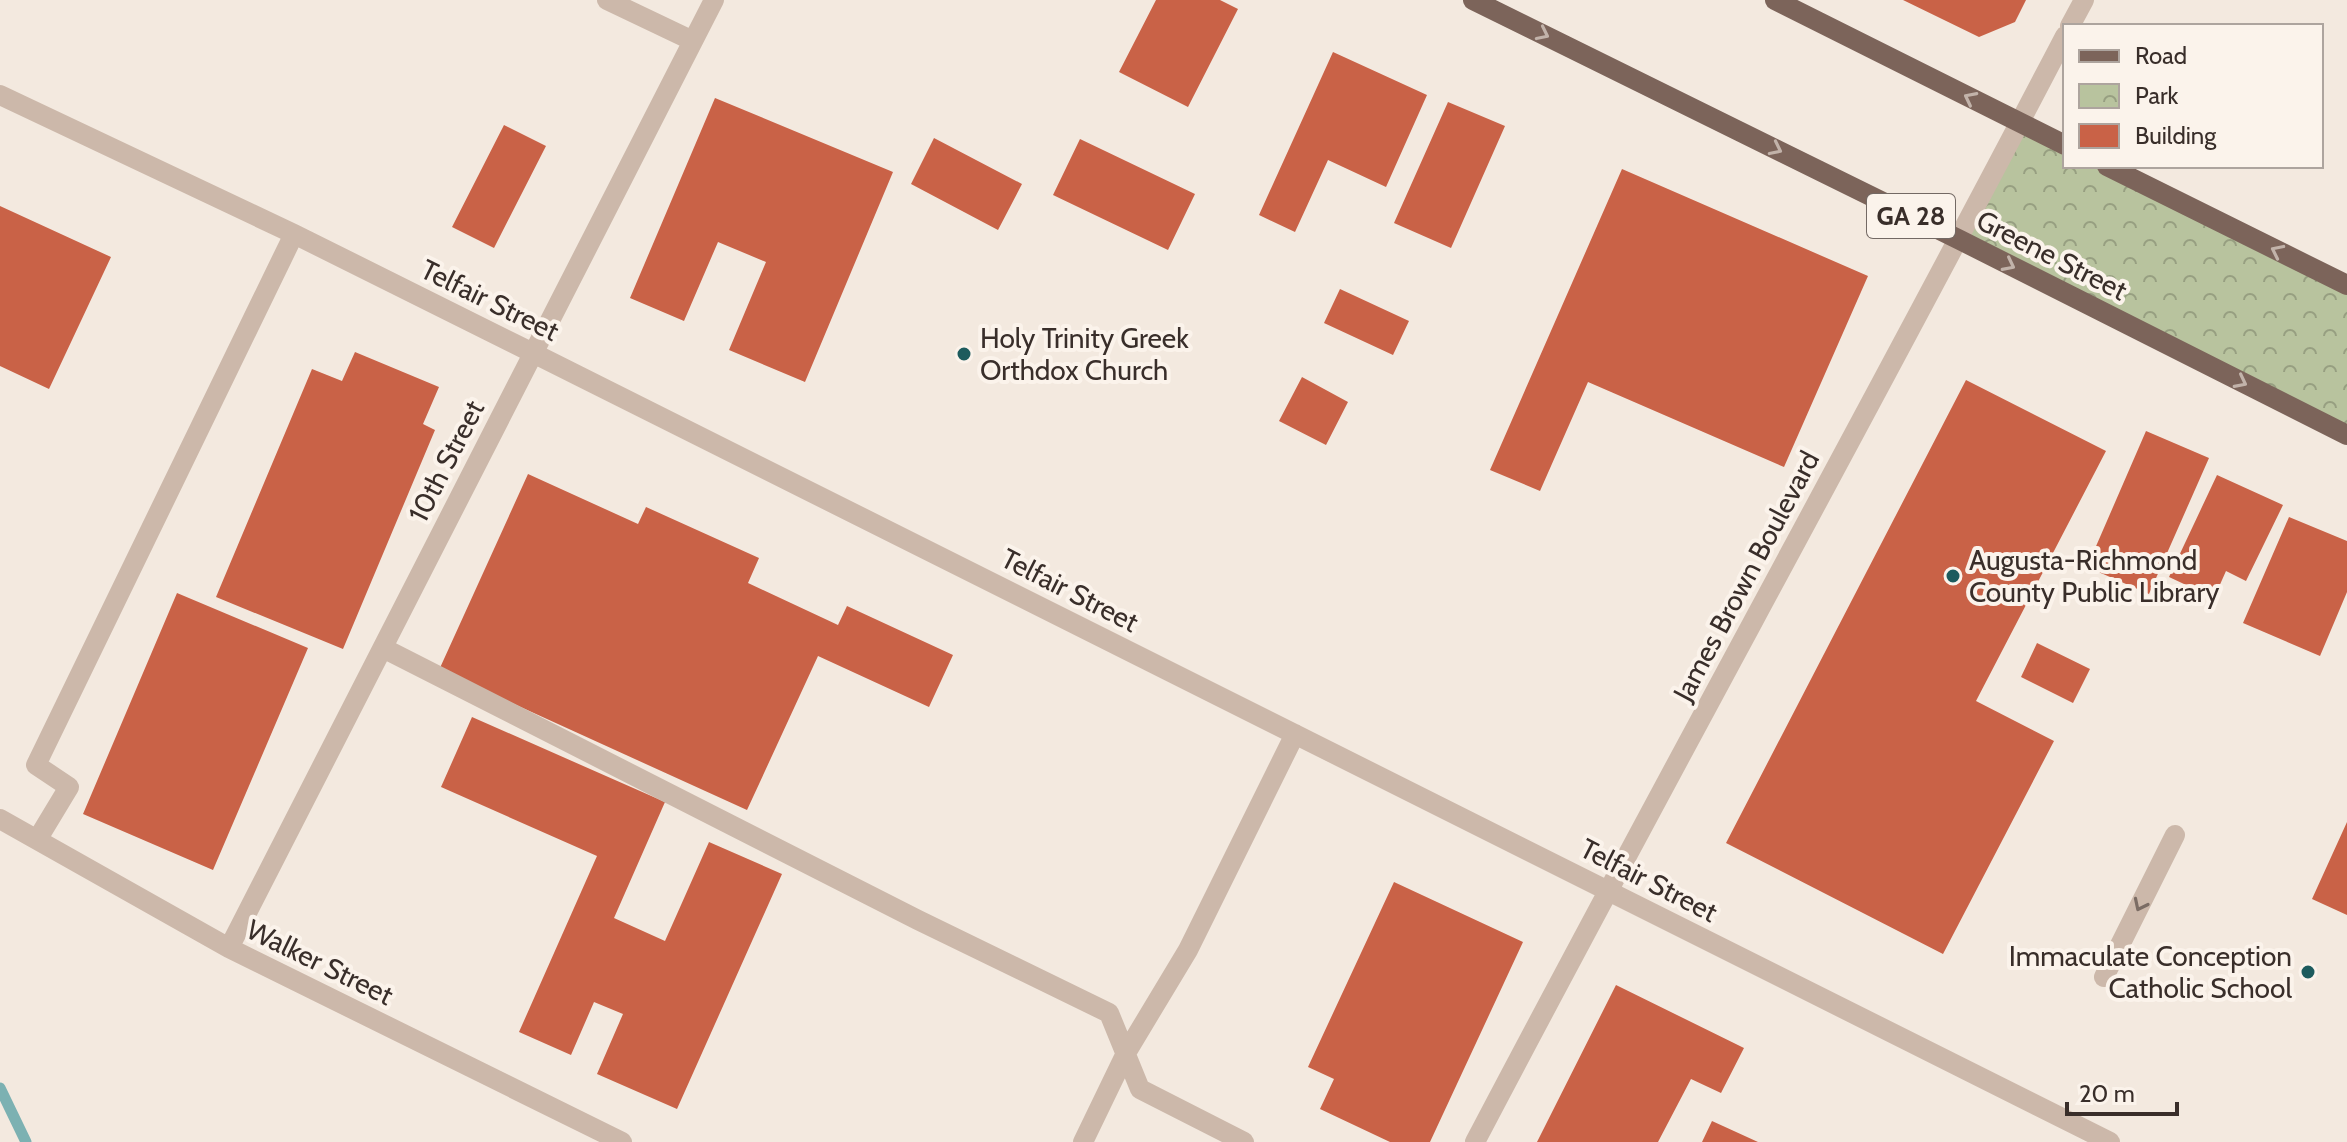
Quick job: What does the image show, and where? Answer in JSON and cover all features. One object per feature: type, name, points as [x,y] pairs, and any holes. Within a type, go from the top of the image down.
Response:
[{"type":"main road","name":"Greene Street","points":[[1473,0],[2347,435]]},
{"type":"main road","points":[[1775,0],[2063,144]]},
{"type":"main road","points":[[2111,168],[2347,285]]},
{"type":"street","points":[[607,0],[693,41]]},
{"type":"street","name":"10th Street","points":[[229,948],[714,0]]},
{"type":"street","points":[[2071,24],[2084,0]]},
{"type":"street","name":"James Brown Boulevard","points":[[1475,1142],[1607,890],[1960,240],[2063,40]]},
{"type":"street","name":"Telfair Street","points":[[0,95],[294,234],[2110,1142]]},
{"type":"street","points":[[37,840],[69,787],[36,765],[294,234]]},
{"type":"street","points":[[383,648],[918,920],[1109,1013],[1140,1089],[1244,1142]]},
{"type":"street","points":[[1083,1142],[1126,1053],[1188,950],[1295,734]]},
{"type":"street","name":"Walker Street","points":[[0,819],[229,948],[622,1142]]},
{"type":"street","points":[[2104,977],[2175,835]]},
{"type":"green space","points":[[2020,123],[2063,144],[2063,168],[2111,168],[2347,285],[2347,435],[1960,240]]},
{"type":"building","points":[[1156,0],[1220,0],[1238,9],[1188,107],[1119,72]]},
{"type":"building","points":[[1903,0],[2026,0],[2015,22],[1979,37]]},
{"type":"building","points":[[1333,52],[1427,95],[1386,187],[1328,160],[1295,232],[1259,215]]},
{"type":"building","points":[[715,98],[893,172],[805,382],[729,350],[766,262],[718,242],[684,321],[630,298]]},
{"type":"building","points":[[1448,102],[1505,126],[1451,248],[1394,223]]},
{"type":"building","points":[[504,125],[546,146],[494,248],[452,227]]},
{"type":"building","points":[[934,138],[1022,184],[998,230],[911,184]]},
{"type":"building","points":[[1080,139],[1195,194],[1168,250],[1053,195]]},
{"type":"building","points":[[1622,169],[1868,276],[1784,467],[1588,382],[1540,491],[1490,470]]},
{"type":"building","points":[[0,206],[111,257],[49,389],[0,366]]},
{"type":"building","points":[[1340,289],[1409,321],[1393,355],[1324,323]]},
{"type":"building","points":[[355,352],[439,387],[423,424],[435,430],[343,649],[216,597],[312,369],[342,381]]},
{"type":"building","points":[[1302,377],[1348,402],[1326,445],[1279,421]]},
{"type":"building","name":"Augusta-Richmond County Public Library","points":[[1966,380],[2106,451],[1976,701],[2054,741],[1943,954],[1726,843]]},
{"type":"building","points":[[2146,431],[2209,458],[2149,594],[2087,567]]},
{"type":"building","points":[[528,474],[638,524],[646,507],[759,558],[748,583],[838,625],[847,606],[953,655],[929,707],[818,656],[747,810],[439,670]]},
{"type":"building","points":[[2217,475],[2283,505],[2246,581],[2226,571],[2214,598],[2169,577]]},
{"type":"building","points":[[2289,517],[2347,541],[2347,592],[2320,656],[2243,623]]},
{"type":"building","points":[[177,593],[308,648],[213,870],[83,814]]},
{"type":"building","points":[[2037,643],[2090,669],[2073,703],[2021,677]]},
{"type":"building","points":[[472,717],[665,802],[614,918],[665,941],[709,842],[782,874],[677,1109],[597,1074],[623,1014],[594,1002],[571,1055],[519,1032],[597,856],[441,787]]},
{"type":"building","points":[[2347,822],[2347,915],[2312,899]]},
{"type":"building","points":[[1394,882],[1523,942],[1430,1142],[1390,1142],[1320,1109],[1334,1079],[1308,1067]]},
{"type":"building","points":[[1616,985],[1744,1048],[1721,1093],[1691,1079],[1658,1142],[1537,1142]]},
{"type":"building","points":[[1712,1121],[1758,1142],[1702,1142]]},
{"type":"waterway","points":[[0,1088],[26,1142]]},
{"type":"place","name":"Holy Trinity Greek Orthdox Church","points":[[964,354]]},
{"type":"place","name":"Augusta-Richmond County Public Library","points":[[1953,576]]},
{"type":"place","name":"Immaculate Conception Catholic School","points":[[2308,972]]}]
